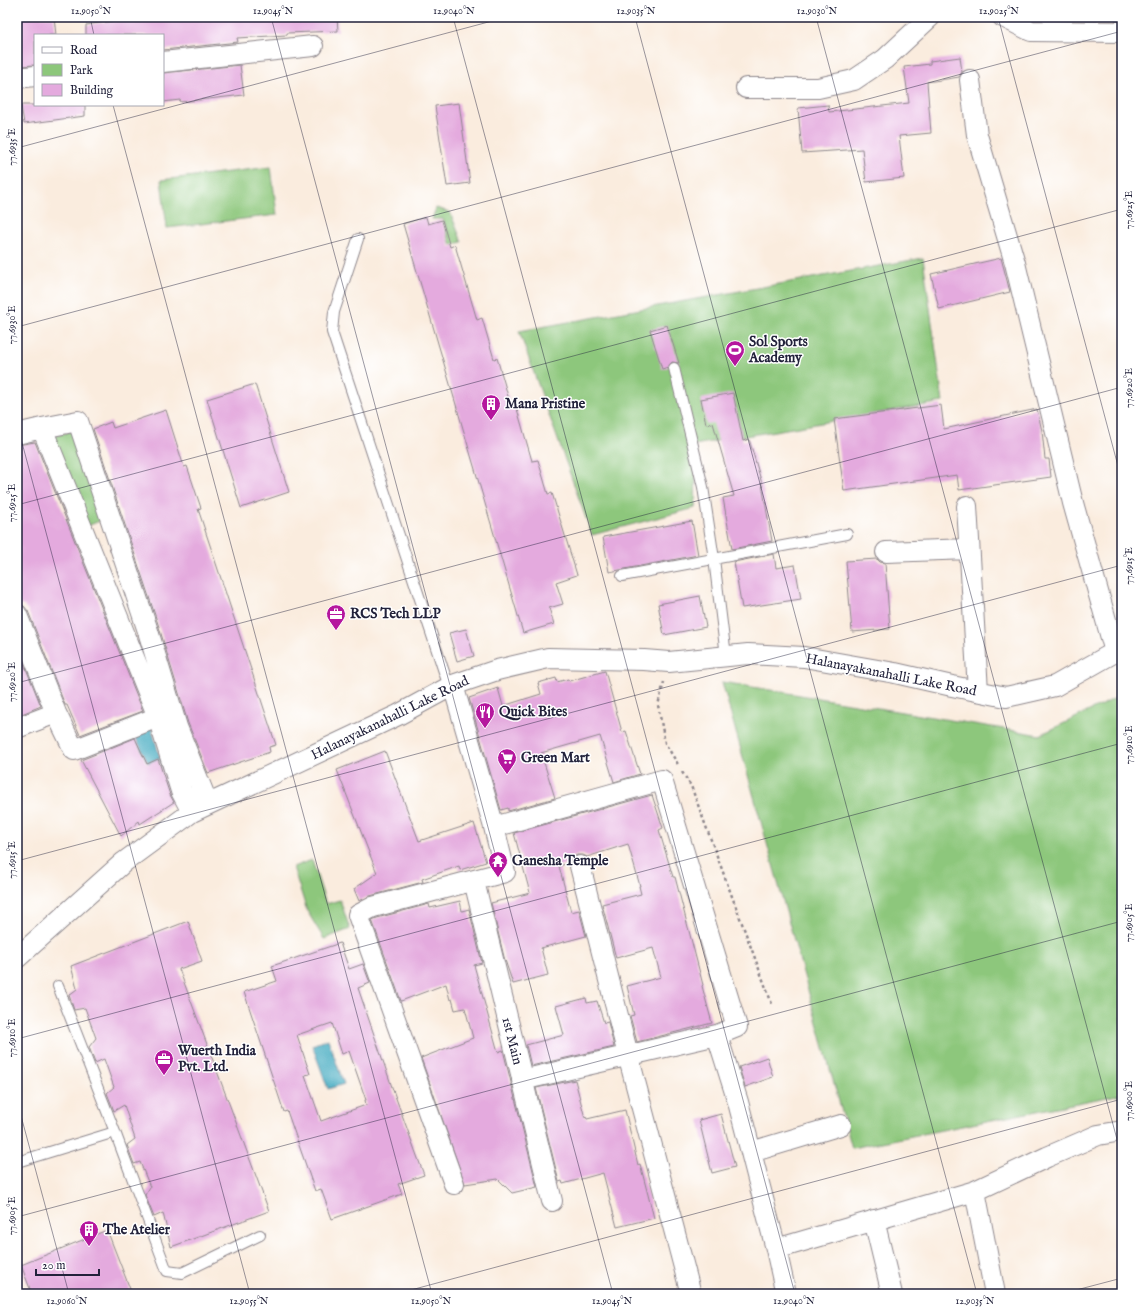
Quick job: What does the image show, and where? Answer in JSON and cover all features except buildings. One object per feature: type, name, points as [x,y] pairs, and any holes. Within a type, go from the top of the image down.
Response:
[{"type":"street","points":[[746,88],[818,88],[854,80],[885,59],[930,17]]},
{"type":"street","points":[[1003,17],[1030,31],[1122,32]]},
{"type":"street","points":[[164,62],[312,46]]},
{"type":"street","points":[[17,78],[34,76]]},
{"type":"street","points":[[970,80],[978,135],[1015,263],[1073,503],[1119,650]]},
{"type":"street","points":[[17,434],[78,422],[146,624],[166,726],[182,791],[200,808]]},
{"type":"street","points":[[42,428],[166,726]]},
{"type":"street","points":[[967,506],[978,691]]},
{"type":"street","points":[[886,552],[970,548]]},
{"type":"street","points":[[17,615],[56,713],[74,750],[166,726]]},
{"type":"street","name":"Halanayakanahalli Lake Road","points":[[17,958],[124,862],[200,808],[398,715],[451,686],[497,670],[548,658],[669,662],[748,654],[804,657],[895,673],[1006,697],[1054,686],[1119,650]]},
{"type":"street","points":[[451,686],[494,828],[505,872],[373,907],[358,915],[454,1184]]},
{"type":"street","points":[[17,728],[56,713]]},
{"type":"street","points":[[494,828],[662,780],[736,1027],[717,1034],[522,1080]]},
{"type":"street","points":[[580,866],[691,1294]]},
{"type":"street","name":"1st Main","points":[[474,881],[552,1201]]},
{"type":"street","points":[[717,1034],[738,1102],[776,1249],[786,1294]]},
{"type":"street","points":[[751,1152],[841,1125]]},
{"type":"street","points":[[776,1249],[975,1191],[1098,1135],[1122,1131]]},
{"type":"street","points":[[975,1191],[995,1294]]},
{"type":"street","points":[[874,1220],[892,1294]]},
{"type":"lane","points":[[358,239],[334,312],[332,332],[451,686]]},
{"type":"lane","points":[[674,368],[703,487],[726,656]]},
{"type":"lane","points":[[622,576],[847,534]]},
{"type":"lane","points":[[58,986],[167,1271],[182,1273],[260,1235]]},
{"type":"lane","points":[[17,1162],[115,1132]]},
{"type":"path","points":[[669,662],[658,705],[665,743],[691,786],[772,1004]]},
{"type":"green space","points":[[271,167],[277,215],[167,228],[161,180]]},
{"type":"green space","points":[[436,208],[450,212],[462,242],[451,245],[443,219],[432,219]]},
{"type":"green space","name":"Sol Sports Academy","points":[[923,258],[943,402],[688,446],[696,471],[695,508],[592,535],[519,331]]},
{"type":"green space","points":[[73,431],[102,520],[85,527],[50,437]]},
{"type":"green space","points":[[722,682],[1040,735],[1122,695],[1122,1094],[852,1148]]},
{"type":"green space","points":[[312,860],[326,904],[340,900],[350,929],[324,939],[307,911],[293,867]]},
{"type":"water","points":[[151,726],[164,771],[159,758],[148,763],[133,732]]},
{"type":"water","points":[[328,1039],[344,1084],[328,1089],[312,1045]]},
{"type":"place","name":"Sol Sports Academy","points":[[735,367]]},
{"type":"place","name":"Mana Pristine","points":[[491,421]]},
{"type":"place","name":"RCS Tech LLP","points":[[336,631]]},
{"type":"place","name":"Quick Bites","points":[[485,729]]},
{"type":"place","name":"Green Mart","points":[[507,775]]},
{"type":"place","name":"Ganesha Temple","points":[[498,878]]},
{"type":"place","name":"Wuerth India Pvt. Ltd.","points":[[164,1076]]},
{"type":"place","name":"The Atelier","points":[[89,1247]]}]
